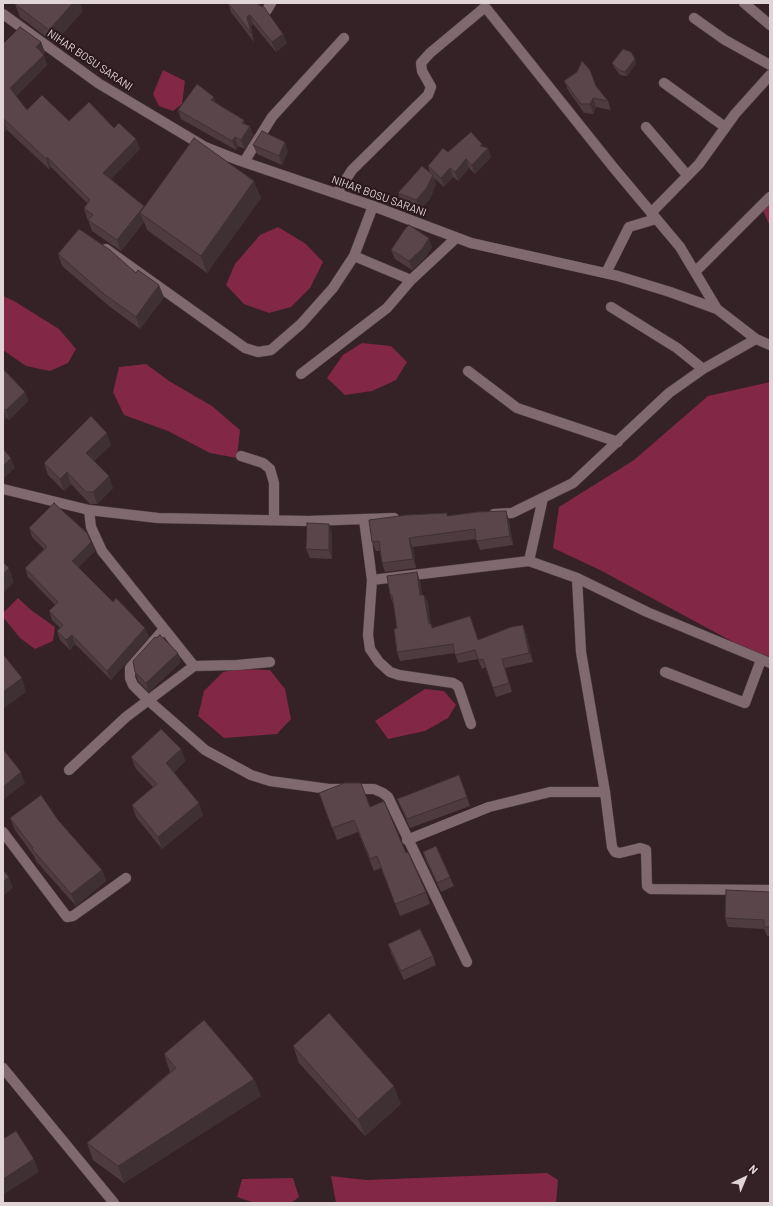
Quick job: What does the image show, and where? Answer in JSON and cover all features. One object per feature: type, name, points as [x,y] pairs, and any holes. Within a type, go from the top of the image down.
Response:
[{"type":"street","points":[[744,3],[770,25]]},
{"type":"street","points":[[337,193],[352,170],[428,95],[431,87],[422,71],[421,63],[430,52],[484,8],[488,9],[653,216],[680,247],[717,309]]},
{"type":"street","name":"NIHAR BOSU SARANI","points":[[3,14],[98,83],[205,147],[244,162],[337,193],[471,243],[606,274],[670,292],[717,309],[756,339],[770,345]]},
{"type":"street","points":[[694,18],[724,40],[770,65]]},
{"type":"street","points":[[244,162],[272,117],[344,38]]},
{"type":"street","points":[[606,274],[629,227],[653,216],[687,175],[699,164],[735,114],[770,75]]},
{"type":"street","points":[[664,83],[726,127]]},
{"type":"street","points":[[646,127],[687,175]]},
{"type":"street","points":[[695,272],[770,197]]},
{"type":"street","points":[[100,245],[194,310],[245,348],[258,352],[271,350],[302,324],[332,288],[354,256],[373,206]]},
{"type":"street","points":[[301,374],[387,308],[411,280],[456,238]]},
{"type":"street","points":[[354,256],[411,280]]},
{"type":"street","points":[[611,307],[677,348],[703,369]]},
{"type":"street","points":[[482,514],[512,513],[574,483],[669,393],[703,369],[756,339]]},
{"type":"street","points":[[468,371],[517,408],[618,442]]},
{"type":"street","points":[[241,456],[263,463],[270,469],[274,483],[274,520]]},
{"type":"street","points":[[3,489],[88,510],[158,518],[274,520],[407,517]]},
{"type":"street","points":[[528,561],[543,498]]},
{"type":"street","points":[[88,510],[91,527],[102,551],[194,666]]},
{"type":"street","points":[[364,519],[372,580],[368,635],[370,649],[383,667],[400,675],[453,683],[461,692],[471,724]]},
{"type":"street","points":[[372,580],[528,561],[577,578],[647,612],[765,662],[745,703],[666,672]]},
{"type":"street","points":[[577,578],[580,652],[605,792],[612,847],[615,852],[620,853],[640,848],[646,850],[649,888],[770,890]]},
{"type":"street","points":[[164,629],[134,663],[129,672],[133,685],[205,750],[250,775],[270,780],[329,789],[374,789],[384,793],[388,797],[407,840],[467,962]]},
{"type":"street","points":[[69,770],[126,717],[194,666],[237,665],[270,662]]},
{"type":"street","points":[[407,840],[496,805],[550,792],[605,792]]},
{"type":"street","points":[[3,832],[67,917],[73,916],[126,878]]},
{"type":"street","points":[[3,1068],[114,1203]]},
{"type":"shaded area","points":[[163,70],[185,81],[182,104],[173,111],[159,106],[153,94]]},
{"type":"shaded area","points":[[770,192],[770,226],[760,204]]},
{"type":"shaded area","points":[[278,227],[306,244],[323,262],[310,288],[291,307],[269,313],[244,304],[226,285],[235,264],[260,235]]},
{"type":"shaded area","points":[[3,296],[14,301],[59,329],[76,349],[68,363],[50,371],[26,366],[3,350]]},
{"type":"shaded area","points":[[362,343],[391,346],[407,362],[396,380],[372,391],[345,395],[327,378],[343,355]]},
{"type":"shaded area","points":[[146,364],[169,381],[212,406],[240,430],[237,458],[210,453],[168,431],[124,415],[113,392],[119,367]]},
{"type":"shaded area","points":[[770,382],[770,657],[735,643],[600,570],[553,548],[559,507],[634,460],[708,396]]},
{"type":"shaded area","points":[[18,598],[31,610],[55,627],[53,641],[35,649],[20,638],[3,617],[3,613]]},
{"type":"shaded area","points":[[239,669],[270,670],[285,689],[291,719],[277,734],[224,738],[198,716],[204,691],[223,672]]},
{"type":"shaded area","points":[[425,689],[444,691],[456,705],[448,718],[425,731],[388,739],[375,721]]},
{"type":"shaded area","points":[[547,1173],[558,1180],[556,1203],[336,1203],[331,1176],[366,1180]]},
{"type":"shaded area","points":[[293,1178],[299,1197],[291,1203],[255,1203],[237,1197],[242,1179]]},
{"type":"building","points":[[73,3],[49,30],[15,4]]},
{"type":"building","points":[[228,3],[258,3],[258,5],[264,7],[283,34],[272,42],[250,15],[247,17],[251,33]]},
{"type":"building","points":[[20,27],[41,42],[36,47],[44,55],[10,88],[27,110],[42,95],[69,121],[89,102],[114,128],[119,123],[136,139],[103,173],[144,206],[117,240],[88,220],[93,215],[84,208],[90,200],[47,157],[46,159],[4,119],[3,120],[3,44]]},
{"type":"building","points":[[623,49],[631,52],[635,59],[625,72],[619,70],[612,63]]},
{"type":"building","points":[[582,61],[590,70],[596,86],[608,101],[593,98],[590,104],[581,104],[564,81],[577,72]]},
{"type":"building","points":[[197,84],[214,97],[211,100],[244,120],[242,123],[250,126],[241,140],[235,137],[232,141],[178,110]]},
{"type":"building","points":[[262,131],[285,142],[279,156],[253,145]]},
{"type":"building","points":[[471,132],[482,144],[480,146],[488,148],[472,165],[466,159],[455,172],[450,168],[441,178],[428,166],[443,148],[448,152]]},
{"type":"building","points":[[194,138],[254,181],[201,256],[140,213]]},
{"type":"building","points":[[422,166],[433,175],[426,189],[416,200],[398,193]]},
{"type":"building","points":[[409,225],[429,238],[423,248],[409,261],[391,250]]},
{"type":"building","points":[[79,229],[110,250],[136,273],[138,270],[159,285],[136,317],[104,294],[58,254]]},
{"type":"building","points":[[3,369],[25,392],[6,410],[3,408]]},
{"type":"building","points":[[91,416],[107,433],[86,453],[109,476],[93,492],[86,492],[67,472],[60,479],[44,463]]},
{"type":"building","points":[[3,449],[11,458],[3,466]]},
{"type":"building","points":[[54,503],[87,533],[91,542],[72,561],[113,602],[116,598],[145,628],[107,671],[72,635],[66,640],[57,631],[63,625],[49,611],[58,602],[25,568],[47,547],[29,528]]},
{"type":"building","points":[[506,511],[510,536],[476,541],[475,529],[409,538],[413,559],[382,563],[379,541],[372,542],[369,520],[407,515],[447,513],[447,516],[477,512]]},
{"type":"building","points":[[307,523],[329,524],[329,550],[306,549]]},
{"type":"building","points":[[3,562],[9,568],[3,575]]},
{"type":"building","points":[[417,572],[420,595],[424,595],[429,624],[431,624],[432,628],[470,616],[478,640],[511,627],[523,625],[529,653],[502,659],[509,683],[493,688],[483,659],[479,660],[475,650],[455,655],[453,644],[397,652],[394,629],[397,628],[392,595],[390,595],[387,576]]},
{"type":"building","points":[[160,635],[178,653],[146,683],[135,672],[133,661],[155,637],[156,638]]},
{"type":"building","points":[[3,654],[22,678],[3,692]]},
{"type":"building","points":[[161,729],[181,749],[166,763],[199,803],[158,837],[132,805],[157,784],[131,757]]},
{"type":"building","points":[[3,749],[21,772],[3,787]]},
{"type":"building","points":[[459,775],[467,797],[407,819],[397,799]]},
{"type":"building","points":[[345,783],[361,783],[370,807],[384,801],[406,853],[408,852],[426,892],[395,904],[377,856],[370,859],[354,820],[332,828],[319,793]]},
{"type":"building","points":[[41,795],[58,820],[102,870],[71,894],[32,849],[33,848],[10,818]]},
{"type":"building","points":[[436,846],[450,877],[437,883],[423,852]]},
{"type":"building","points":[[3,870],[9,877],[3,882]]},
{"type":"building","points":[[726,890],[770,892],[770,927],[764,927],[764,920],[725,918]]},
{"type":"building","points":[[420,929],[433,956],[401,971],[388,944]]},
{"type":"building","points":[[329,1013],[394,1086],[358,1119],[293,1046]]},
{"type":"building","points":[[204,1020],[254,1079],[118,1166],[87,1143],[176,1068],[164,1054]]},
{"type":"building","points":[[16,1131],[34,1159],[3,1179],[3,1139]]}]
